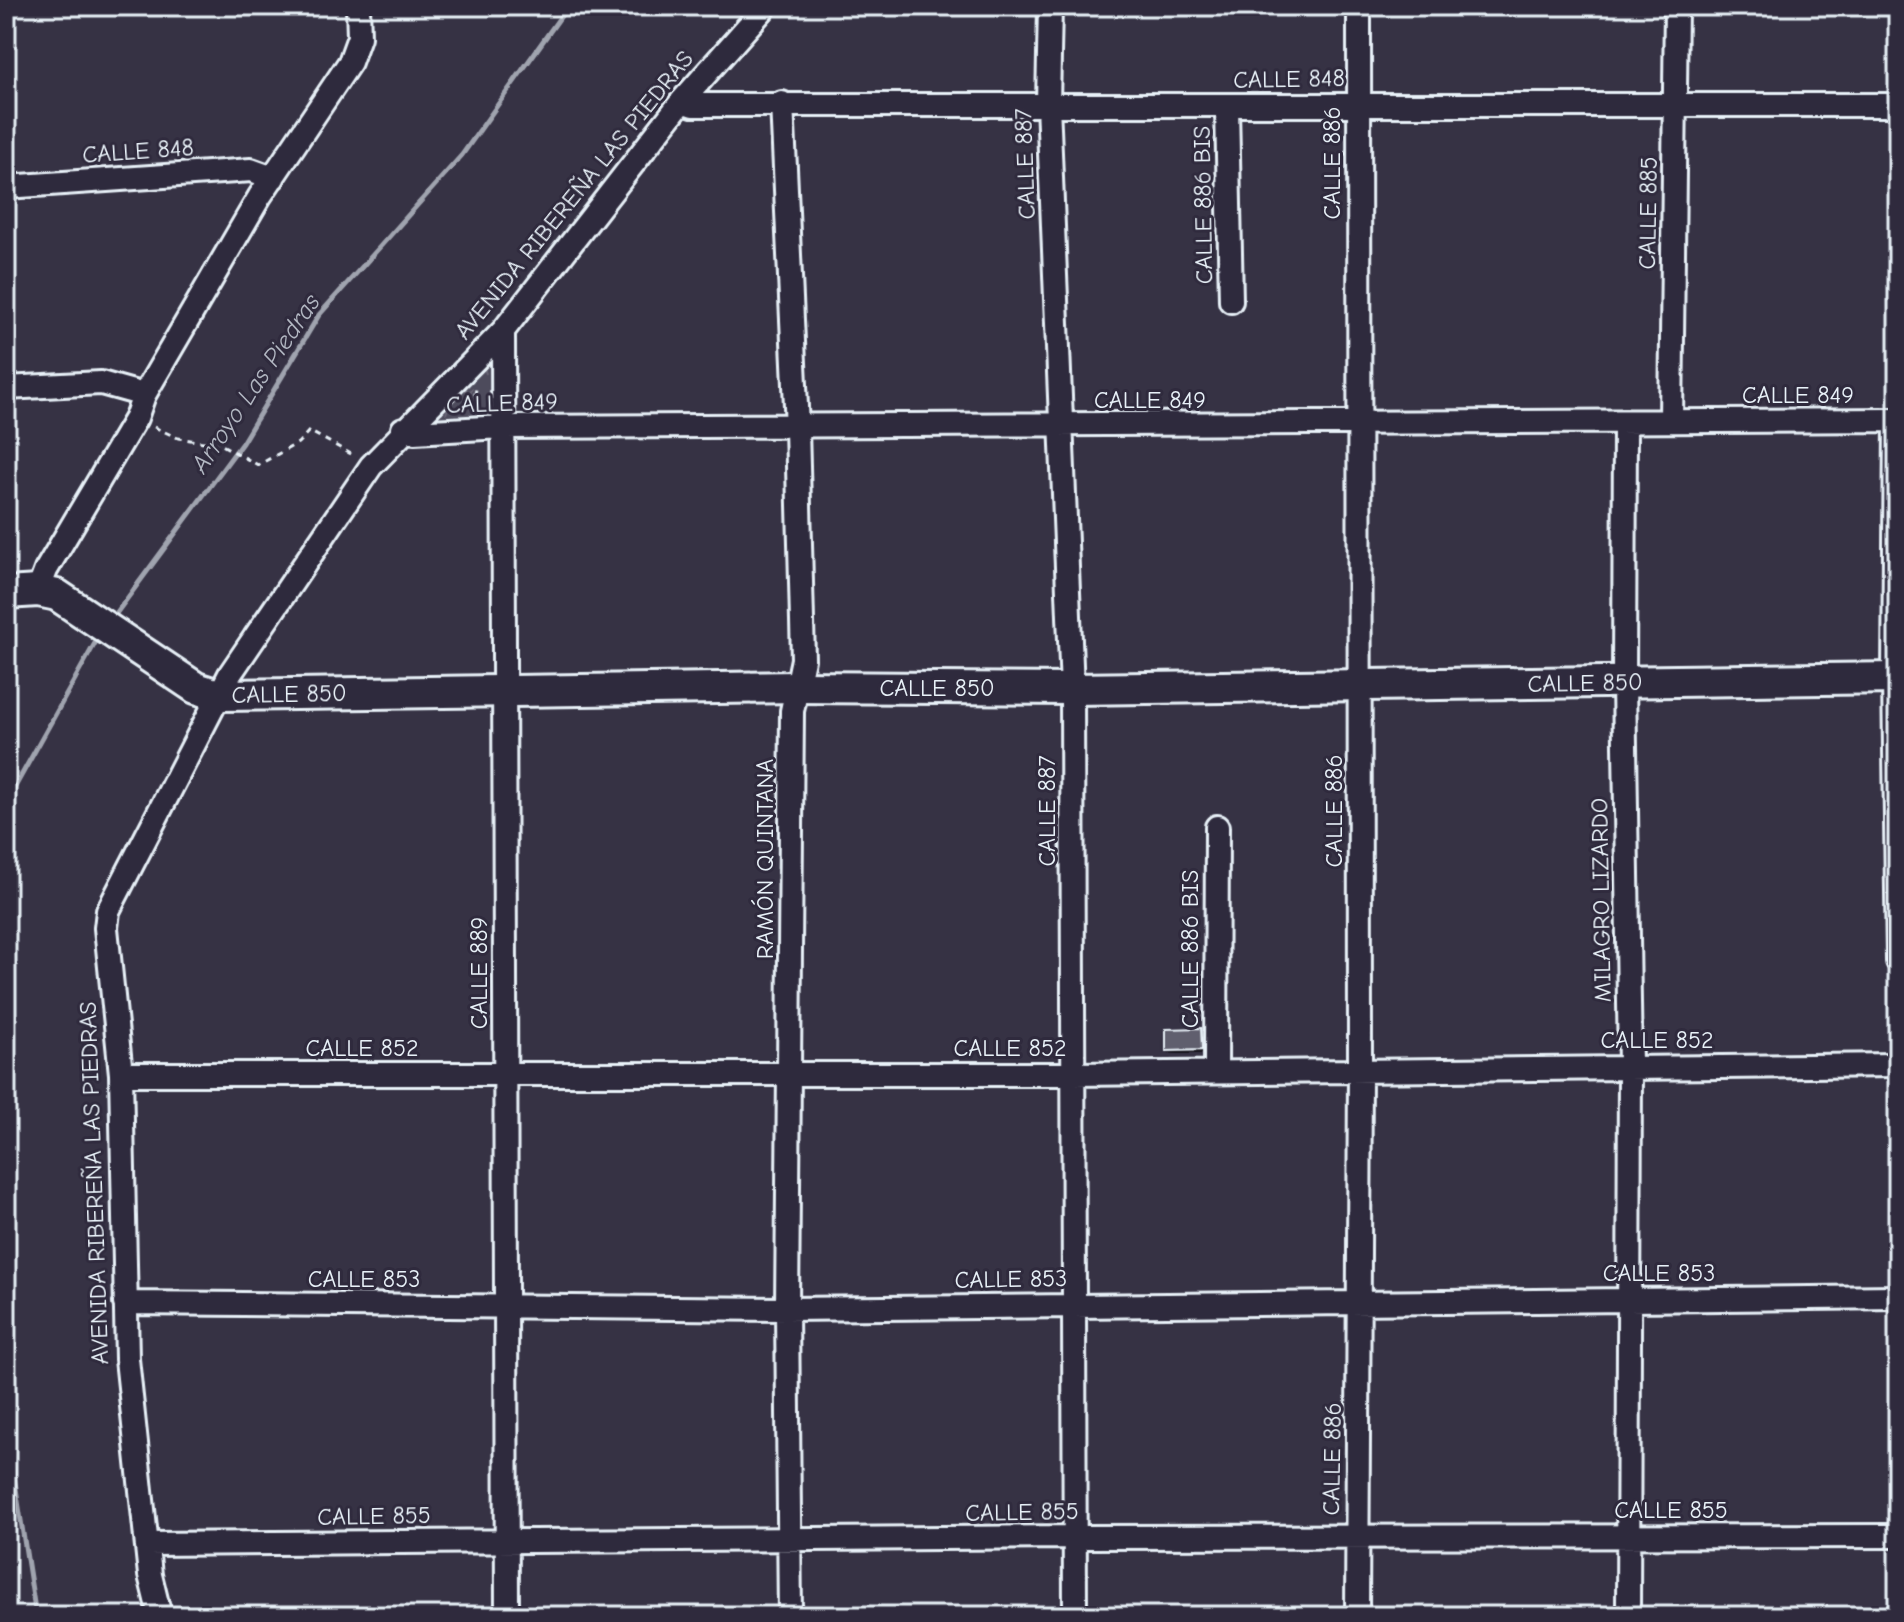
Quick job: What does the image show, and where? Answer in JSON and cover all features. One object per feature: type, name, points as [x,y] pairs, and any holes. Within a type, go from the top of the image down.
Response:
[{"type":"main road","name":"CALLE 850","points":[[6,593],[38,591],[57,595],[196,688],[218,695],[796,687],[1072,689],[1896,678]]},
{"type":"street","name":"AVENIDA RIBEREÑA LAS PIEDRAS","points":[[160,1616],[147,1544],[127,1359],[121,1074],[106,928],[108,911],[218,695],[371,466],[403,429],[503,331],[682,101],[766,6]]},
{"type":"street","name":"CALLE 887","points":[[1050,6],[1048,104],[1072,689],[1075,1616]]},
{"type":"street","name":"CALLE 886","points":[[1357,1616],[1360,1300],[1359,6]]},
{"type":"street","name":"CALLE 885","points":[[1671,421],[1676,6]]},
{"type":"street","points":[[38,591],[46,570],[136,418],[144,395],[273,178],[350,62],[359,37],[359,15]]},
{"type":"street","name":"CALLE 848","points":[[682,101],[693,105],[1227,107],[1358,104],[1898,105]]},
{"type":"street","name":"RAMÓN QUINTANA","points":[[782,103],[797,428],[803,659],[792,711],[787,1309],[790,1616]]},
{"type":"street","name":"CALLE 886 BIS","points":[[1227,107],[1231,301]]},
{"type":"street","name":"CALLE 848","points":[[6,187],[251,170],[273,178]]},
{"type":"street","name":"CALLE 889","points":[[503,331],[507,1616]]},
{"type":"street","points":[[6,388],[101,383],[144,395]]},
{"type":"street","points":[[1897,420],[1898,961]]},
{"type":"street","name":"CALLE 849","points":[[403,429],[414,432],[503,427],[797,428],[1897,420]]},
{"type":"street","name":"MILAGRO LIZARDO","points":[[1625,423],[1624,682],[1630,1066],[1628,1616]]},
{"type":"street","name":"CALLE 886 BIS","points":[[1216,1072],[1217,827]]},
{"type":"street","name":"CALLE 852","points":[[121,1074],[1074,1074],[1898,1065]]},
{"type":"street","name":"CALLE 853","points":[[125,1303],[787,1309],[1073,1303],[1898,1297]]},
{"type":"street","name":"CALLE 855","points":[[147,1544],[1075,1537],[1898,1536]]},
{"type":"path","points":[[136,418],[178,438],[222,445],[258,465],[298,443],[309,431],[371,466]]},
{"type":"green space","points":[[496,347],[496,419],[429,420]]},
{"type":"building","points":[[1201,1028],[1202,1050],[1166,1051],[1166,1029]]},
{"type":"waterway","name":"Arroyo Las Piedras","points":[[112,619],[242,443],[319,315],[462,155],[568,6]]},
{"type":"waterway","name":"Arroyo Las Piedras","points":[[6,803],[99,636]]},
{"type":"waterway","name":"Arroyo Las Piedras","points":[[6,1146],[11,1196],[6,1224]]},
{"type":"waterway","name":"Arroyo Las Piedras","points":[[6,1425],[36,1616]]}]
